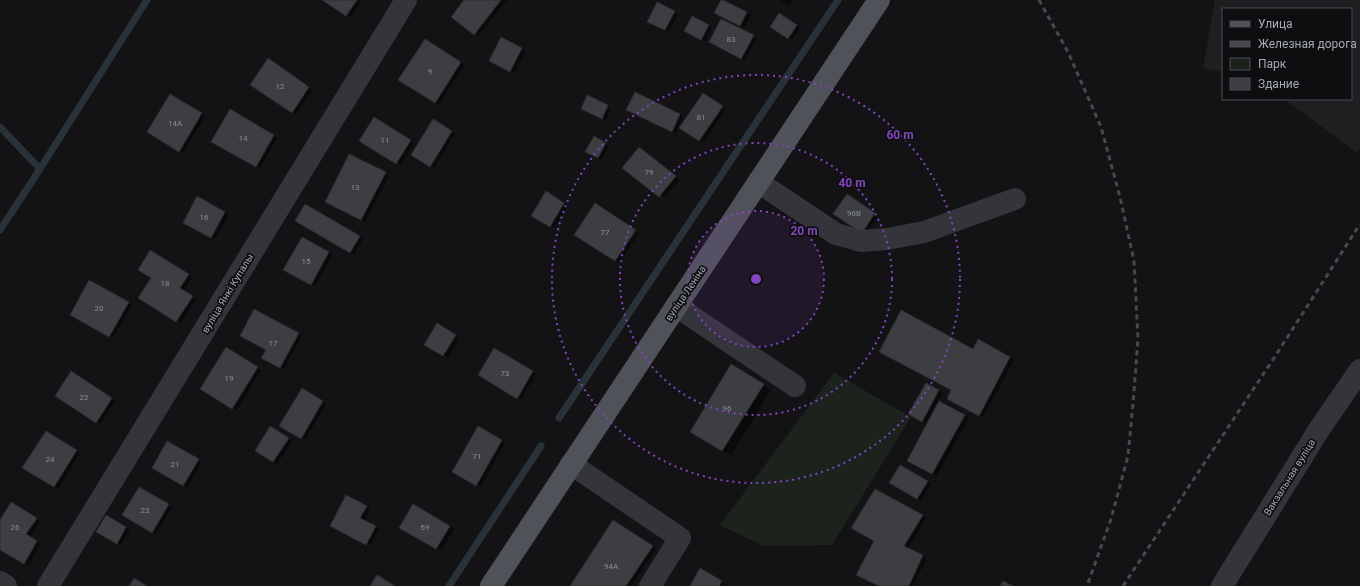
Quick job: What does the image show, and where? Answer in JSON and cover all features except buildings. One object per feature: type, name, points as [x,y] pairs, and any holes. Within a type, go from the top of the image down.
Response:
[{"type":"main road","name":"вуліца Леніна","points":[[491,586],[879,0]]},
{"type":"street","name":"вуліца Янкі Купалы","points":[[48,586],[406,0]]},
{"type":"street","points":[[758,182],[836,234],[861,241],[887,239],[924,232],[1015,199]]},
{"type":"street","points":[[676,306],[795,386]]},
{"type":"street","name":"Вакзальная вуліца","points":[[1222,586],[1320,428],[1360,370]]},
{"type":"street","points":[[571,464],[680,538],[650,586]]},
{"type":"street","points":[[0,582],[6,586]]},
{"type":"shaded area","points":[[1215,0],[1360,0],[1360,148],[1357,153],[1285,100],[1352,100],[1352,8],[1222,8],[1222,72],[1203,68]]},
{"type":"green space","points":[[834,373],[911,417],[832,545],[763,546],[720,525]]},
{"type":"waterway","points":[[40,169],[147,0]]},
{"type":"waterway","points":[[559,418],[838,0]]},
{"type":"waterway","points":[[0,127],[40,169],[0,230]]},
{"type":"waterway","points":[[449,586],[541,446]]},
{"type":"railway","points":[[1039,0],[1068,52],[1101,127],[1120,197],[1134,261],[1138,339],[1128,456],[1111,519],[1087,586]]},
{"type":"railway","points":[[1123,586],[1274,358],[1360,224]]}]
